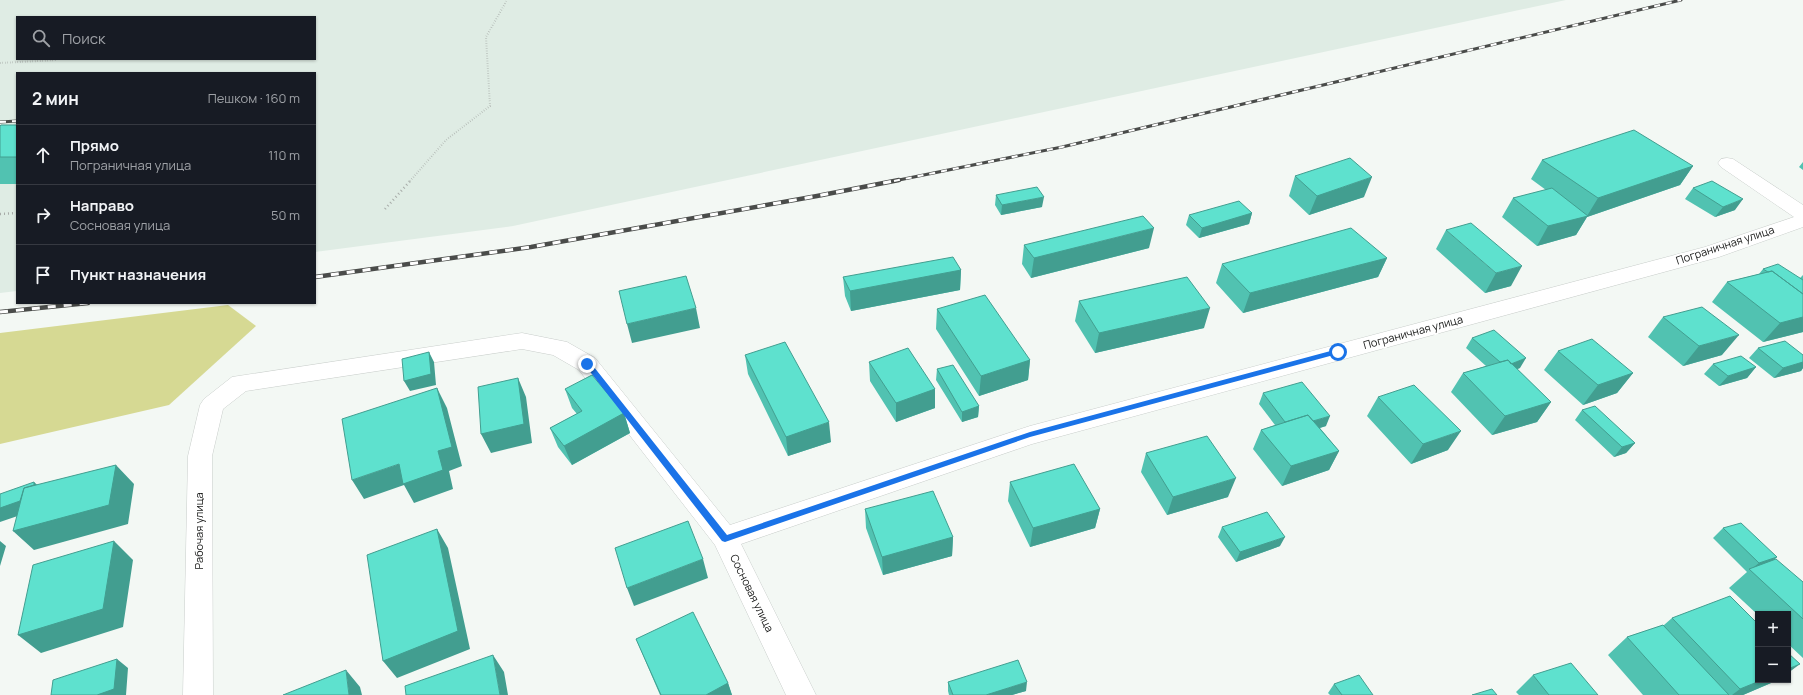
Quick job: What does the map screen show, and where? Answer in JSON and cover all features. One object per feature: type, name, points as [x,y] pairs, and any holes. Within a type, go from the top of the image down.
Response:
[{"type":"street","points":[[1727,163],[1803,214]]},
{"type":"street","name":"Пограничная улица","points":[[725,538],[1030,435],[1712,252],[1803,220]]},
{"type":"street","name":"Сосновая улица","points":[[240,383],[522,341],[559,348],[587,364],[725,538],[801,695]]},
{"type":"street","name":"Рабочая улица","points":[[198,695],[200,456],[212,405],[240,383]]},
{"type":"path","points":[[385,208],[446,140],[490,106],[486,36],[507,0]]},
{"type":"path","points":[[0,63],[57,60]]},
{"type":"path","points":[[0,214],[16,213]]},
{"type":"shaded area","points":[[0,0],[1566,0],[513,226],[316,252],[316,72],[16,72],[16,291],[0,293]]},
{"type":"green space","points":[[228,305],[256,326],[169,405],[0,444],[0,333]]},
{"type":"building","points":[[16,125],[16,157],[0,157],[0,126]]},
{"type":"building","points":[[1634,130],[1693,166],[1598,198],[1542,160]]},
{"type":"building","points":[[1350,158],[1372,177],[1317,196],[1295,176]]},
{"type":"building","points":[[1712,181],[1743,199],[1723,207],[1693,188]]},
{"type":"building","points":[[1037,187],[1044,197],[1002,205],[996,195]]},
{"type":"building","points":[[1552,188],[1588,216],[1548,226],[1513,198]]},
{"type":"building","points":[[1239,201],[1252,213],[1202,228],[1189,215]]},
{"type":"building","points":[[1143,216],[1154,228],[1034,258],[1024,245]]},
{"type":"building","points":[[1471,223],[1522,266],[1496,273],[1446,230]]},
{"type":"building","points":[[1351,228],[1387,258],[1250,293],[1222,264]]},
{"type":"building","points":[[953,257],[961,270],[850,291],[843,277]]},
{"type":"building","points":[[1778,264],[1803,280],[1803,294],[1772,271],[1768,272],[1763,269]]},
{"type":"building","points":[[1772,271],[1803,294],[1803,317],[1780,323],[1727,282]]},
{"type":"building","points":[[686,276],[696,308],[627,324],[619,291]]},
{"type":"building","points":[[1187,277],[1210,308],[1099,333],[1079,301]]},
{"type":"building","points":[[985,295],[1030,360],[981,376],[937,309]]},
{"type":"building","points":[[1702,307],[1739,335],[1699,346],[1663,317]]},
{"type":"building","points":[[1494,330],[1526,358],[1511,364],[1508,360],[1500,362],[1472,338]]},
{"type":"building","points":[[1592,339],[1633,373],[1598,385],[1558,351]]},
{"type":"building","points":[[1785,341],[1803,355],[1803,362],[1783,368],[1758,348]]},
{"type":"building","points":[[785,342],[829,422],[786,437],[745,355]]},
{"type":"building","points":[[908,348],[935,389],[896,403],[869,362]]},
{"type":"building","points":[[429,352],[431,374],[404,381],[402,359]]},
{"type":"building","points":[[1741,356],[1756,367],[1728,376],[1713,364]]},
{"type":"building","points":[[1508,360],[1551,402],[1505,416],[1463,373]]},
{"type":"building","points":[[953,365],[979,406],[962,412],[937,369]]},
{"type":"building","points":[[592,375],[624,413],[564,446],[550,428],[582,411],[565,389]]},
{"type":"building","points":[[518,378],[524,424],[481,434],[478,387]]},
{"type":"building","points":[[1302,382],[1330,416],[1313,421],[1308,415],[1285,422],[1263,393]]},
{"type":"building","points":[[1414,385],[1461,431],[1423,444],[1378,397]]},
{"type":"building","points":[[437,388],[452,447],[438,451],[443,470],[403,484],[399,464],[352,480],[342,419]]},
{"type":"building","points":[[1595,406],[1635,443],[1622,447],[1582,410]]},
{"type":"building","points":[[1308,415],[1339,451],[1291,466],[1261,430]]},
{"type":"building","points":[[1207,436],[1236,478],[1173,497],[1146,453]]},
{"type":"building","points":[[1074,464],[1100,509],[1033,528],[1010,482]]},
{"type":"building","points":[[116,465],[109,505],[13,531],[24,488]]},
{"type":"building","points":[[34,482],[34,485],[24,488],[20,501],[0,508],[0,494]]},
{"type":"building","points":[[933,491],[953,537],[882,557],[865,509]]},
{"type":"building","points":[[1267,512],[1285,537],[1240,552],[1222,527]]},
{"type":"building","points":[[688,521],[703,559],[627,588],[615,548]]},
{"type":"building","points":[[1741,523],[1777,557],[1759,563],[1723,528]]},
{"type":"building","points":[[437,529],[458,631],[383,661],[367,555]]},
{"type":"building","points":[[114,541],[103,609],[18,635],[33,565]]},
{"type":"building","points":[[1776,559],[1803,582],[1803,619],[1749,569]]},
{"type":"building","points":[[1730,596],[1755,621],[1755,683],[1740,689],[1672,618]]},
{"type":"building","points":[[693,612],[728,683],[706,695],[661,695],[636,639]]},
{"type":"building","points":[[1663,625],[1729,695],[1679,695],[1627,637]]},
{"type":"building","points":[[493,655],[500,695],[406,695],[405,686]]},
{"type":"building","points":[[1791,656],[1800,664],[1791,668]]},
{"type":"building","points":[[117,659],[114,689],[97,695],[51,695],[53,680]]},
{"type":"building","points":[[1018,660],[1027,682],[986,695],[953,695],[948,682]]},
{"type":"building","points":[[1571,663],[1598,695],[1549,695],[1533,675]]},
{"type":"building","points":[[346,670],[349,695],[283,695]]},
{"type":"building","points":[[1359,675],[1373,695],[1342,695],[1334,684]]},
{"type":"building","points":[[1492,689],[1497,695],[1472,695]]},
{"type":"railway","points":[[897,180],[1062,147],[1681,0]]},
{"type":"railway","points":[[0,122],[16,121]]},
{"type":"railway","points":[[316,277],[531,247],[897,180]]},
{"type":"railway","points":[[0,312],[78,304]]},
{"type":"route","points":[[587,364],[725,538],[1030,435],[1338,352]]}]
